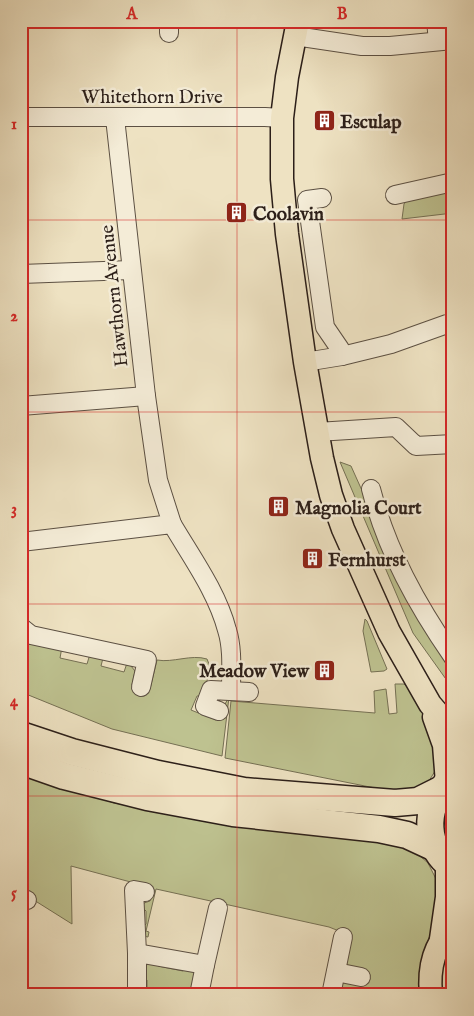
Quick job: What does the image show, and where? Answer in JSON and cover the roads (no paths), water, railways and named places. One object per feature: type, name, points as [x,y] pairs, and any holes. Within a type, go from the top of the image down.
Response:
[{"type":"highway","points":[[21,735],[72,752],[158,774],[244,791],[395,803],[418,801],[447,784]]},
{"type":"highway","points":[[21,761],[64,776],[147,797],[233,813],[379,829],[407,835],[445,860]]},
{"type":"highway","points":[[445,860],[431,836],[430,818],[435,800],[447,784]]},
{"type":"main road","points":[[296,28],[287,77],[282,118],[281,151],[284,206],[305,362],[317,432],[332,495],[356,560],[389,632],[430,704],[444,744],[447,784]]},
{"type":"main road","points":[[430,704],[453,731]]},
{"type":"main road","points":[[431,995],[430,979],[435,951],[447,931],[445,860]]},
{"type":"street","points":[[296,28],[362,46],[390,46],[445,40],[436,21]]},
{"type":"street","name":"Whitethorn Drive","points":[[21,117],[282,118]]},
{"type":"street","name":"Hawthorn Avenue","points":[[115,118],[156,469],[172,524],[209,588],[224,620],[230,648],[231,691]]},
{"type":"street","points":[[395,195],[453,182]]},
{"type":"street","points":[[322,198],[307,200],[325,326],[340,349],[342,356]]},
{"type":"street","points":[[21,274],[132,270]]},
{"type":"street","points":[[305,362],[342,356],[391,344],[453,323]]},
{"type":"street","points":[[21,406],[146,396]]},
{"type":"street","points":[[317,432],[396,427],[416,446],[453,444]]},
{"type":"street","points":[[371,489],[379,520],[409,587],[418,605],[453,657]]},
{"type":"street","points":[[21,542],[172,524]]},
{"type":"street","points":[[21,627],[31,635],[147,660],[141,687]]},
{"type":"street","points":[[206,706],[211,690],[249,692]]},
{"type":"street","points":[[137,995],[134,890],[145,892]]},
{"type":"street","points":[[199,995],[218,908]]},
{"type":"street","points":[[331,995],[343,938]]},
{"type":"street","points":[[137,952],[205,965]]},
{"type":"street","points":[[336,972],[361,976]]},
{"type":"place","name":"Esculap","points":[[324,121]]},
{"type":"place","name":"Coolavin","points":[[237,213]]},
{"type":"place","name":"Magnolia Court","points":[[279,507]]},
{"type":"place","name":"Fernhurst","points":[[312,559]]},
{"type":"place","name":"Meadow View","points":[[325,670]]}]
